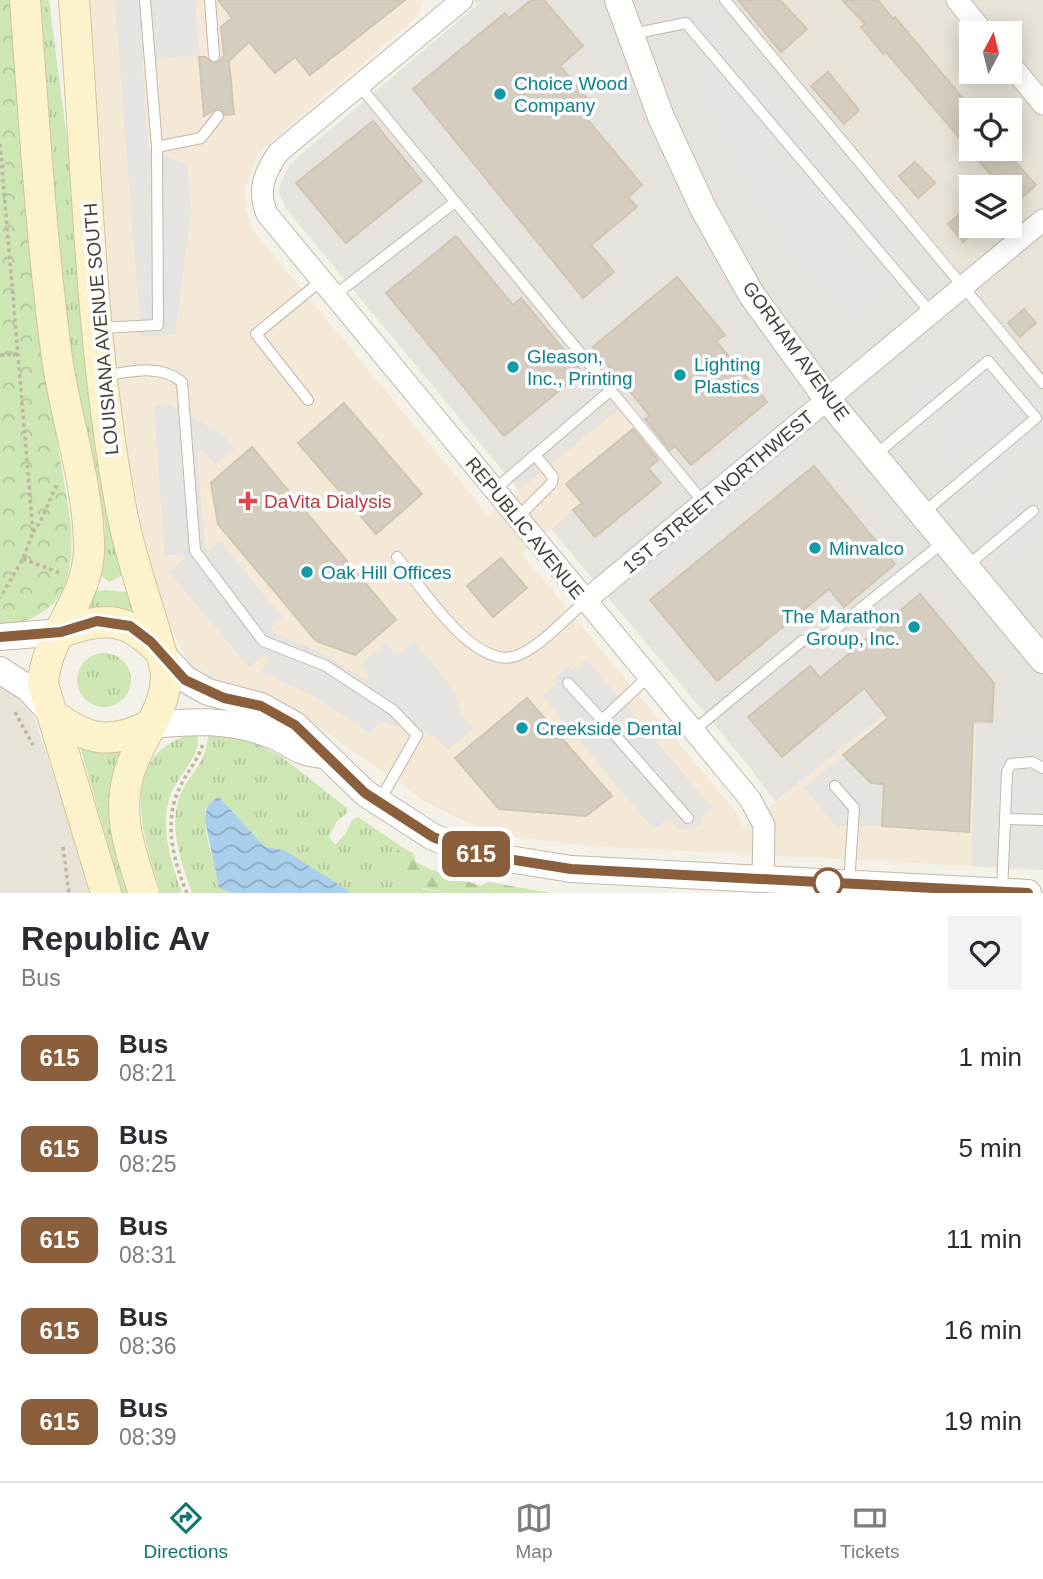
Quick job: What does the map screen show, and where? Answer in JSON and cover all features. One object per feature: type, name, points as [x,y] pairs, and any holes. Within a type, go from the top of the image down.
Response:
[{"type":"main road","name":"LOUISIANA AVENUE SOUTH","points":[[25,0],[48,288],[60,376],[85,502],[90,543],[79,598],[61,632]]},
{"type":"main road","name":"LOUISIANA AVENUE SOUTH","points":[[74,0],[103,376],[121,510],[161,653]]},
{"type":"main road","points":[[106,893],[53,715],[44,695],[46,658],[61,632],[97,621],[120,622],[141,633],[161,653],[166,687],[160,711],[131,766],[124,798],[126,833],[144,893]]},
{"type":"main road","points":[[53,715],[84,735],[100,739],[132,734],[151,724]]},
{"type":"street","name":"GORHAM AVENUE","points":[[618,0],[661,117],[703,208],[751,294],[828,400],[1043,660]]},
{"type":"street","points":[[957,0],[974,21]]},
{"type":"street","points":[[359,85],[456,2]]},
{"type":"street","points":[[1022,79],[1043,104]]},
{"type":"street","name":"REPUBLIC AVENUE","points":[[359,85],[279,152],[262,184],[261,200],[267,214],[750,799],[764,825],[763,879]]},
{"type":"street","name":"1ST STREET NORTHWEST","points":[[585,601],[1043,220]]},
{"type":"street","points":[[0,637],[61,632]]},
{"type":"street","points":[[161,653],[185,680],[224,698],[261,706],[295,725],[379,802],[433,837],[477,854],[524,864],[1028,893]]},
{"type":"street","points":[[0,670],[29,689],[53,715]]},
{"type":"street","points":[[151,724],[203,720],[243,725],[273,735],[302,753],[325,755]]},
{"type":"lane","points":[[99,328],[158,325],[157,146],[145,0]]},
{"type":"lane","points":[[210,0],[214,56]]},
{"type":"lane","points":[[725,0],[1043,383]]},
{"type":"lane","points":[[629,35],[686,23],[931,313]]},
{"type":"lane","points":[[359,85],[705,503]]},
{"type":"lane","points":[[157,146],[201,138],[218,116]]},
{"type":"lane","points":[[308,400],[256,334],[455,202]]},
{"type":"lane","points":[[874,456],[988,361],[1036,418],[922,514]]},
{"type":"lane","points":[[103,376],[153,370],[172,374],[182,382],[195,551],[263,640],[326,666],[393,710],[417,735],[379,802]]},
{"type":"lane","points":[[494,490],[611,390]]},
{"type":"lane","points":[[517,518],[552,483],[553,477],[535,455]]},
{"type":"lane","points":[[965,568],[1033,511]]},
{"type":"lane","points":[[694,731],[802,641],[829,634],[945,541]]},
{"type":"lane","points":[[397,556],[462,636],[478,650],[493,656],[520,655],[585,601]]},
{"type":"lane","points":[[602,720],[648,677]]},
{"type":"lane","points":[[568,683],[688,818]]},
{"type":"lane","points":[[1002,892],[1007,772],[1011,764],[1032,762],[1043,768]]},
{"type":"lane","points":[[835,786],[854,808],[849,884]]},
{"type":"lane","points":[[1005,819],[1043,820]]},
{"type":"path","points":[[0,144],[33,532]]},
{"type":"path","points":[[0,355],[18,355]]},
{"type":"path","points":[[0,598],[23,559],[61,474]]},
{"type":"path","points":[[23,559],[66,575]]},
{"type":"path","points":[[12,708],[34,748]]},
{"type":"path","points":[[187,893],[172,844],[171,818],[178,790],[198,758],[203,734]]},
{"type":"path","points":[[61,838],[69,893]]},
{"type":"shaded area","points":[[87,0],[423,0],[417,17],[258,153],[245,189],[246,210],[252,229],[488,515],[620,407],[652,446],[521,553],[736,812],[744,828],[885,714],[891,720],[977,725],[971,866],[590,846],[509,836],[466,822],[426,802],[303,716],[204,679],[190,666],[170,626],[150,563],[125,443],[115,353]]},
{"type":"shaded area","points":[[115,0],[195,0],[199,56],[142,60],[148,149],[187,165],[191,210],[175,334],[141,337]]},
{"type":"shaded area","points":[[474,0],[719,0],[1043,387],[1043,870],[971,866],[976,725],[891,720],[885,714],[775,802],[748,765],[551,529],[660,439],[629,401],[519,490],[286,209],[279,193],[280,184],[290,164],[477,5]]},
{"type":"shaded area","points":[[695,0],[703,0],[927,267],[852,332],[758,221],[717,141],[690,73],[705,66],[688,7]]},
{"type":"shaded area","points":[[732,0],[1043,0],[1043,374],[942,251]]},
{"type":"shaded area","points":[[980,331],[1043,405],[1043,449],[980,503],[895,402]]},
{"type":"shaded area","points":[[171,405],[222,434],[235,449],[215,464],[201,449],[197,453],[205,546],[209,550],[220,541],[282,617],[272,627],[274,633],[323,654],[367,681],[370,677],[361,664],[386,643],[396,655],[414,642],[453,688],[462,716],[473,729],[448,750],[436,737],[380,721],[370,733],[312,695],[262,673],[268,658],[265,655],[249,667],[169,572],[184,559],[182,555],[165,555],[154,406]]},
{"type":"shaded area","points":[[777,405],[818,446],[640,597],[628,583],[733,492],[707,462]]},
{"type":"shaded area","points":[[1020,480],[1043,508],[1043,539],[1012,564],[974,517]]},
{"type":"shaded area","points":[[587,659],[712,808],[701,818],[702,824],[696,828],[678,829],[668,819],[653,829],[542,696],[555,685],[553,680],[568,667],[573,670]]},
{"type":"shaded area","points":[[0,680],[33,715],[73,834],[89,893],[0,893]]},
{"type":"shaded area","points":[[999,732],[1043,735],[1043,850],[1026,849],[1027,832],[1021,831],[992,847],[976,845],[980,752],[998,752]]},
{"type":"shaded area","points":[[843,755],[871,783],[884,784],[882,826],[835,826],[804,787]]},
{"type":"green space","points":[[0,0],[11,0],[40,336],[71,525],[71,546],[66,580],[51,606],[21,622],[0,626]]},
{"type":"green space","points":[[39,0],[49,0],[123,575],[109,582],[101,576],[105,526],[71,354],[59,256]]},
{"type":"green space","points":[[96,591],[127,592],[132,610],[128,613],[88,613]]},
{"type":"green space","points":[[104,653],[123,661],[131,680],[123,699],[104,707],[85,699],[77,680],[85,661]]},
{"type":"green space","points":[[196,733],[197,748],[175,784],[166,817],[168,843],[182,893],[161,893],[147,847],[143,823],[141,800],[144,777],[153,758],[170,743]]},
{"type":"green space","points":[[214,733],[255,743],[282,757],[347,808],[348,812],[337,821],[329,836],[335,845],[346,833],[352,820],[358,817],[402,847],[397,850],[423,889],[447,893],[353,893],[344,890],[284,850],[265,847],[219,797],[205,810],[206,833],[215,864],[231,893],[192,893],[176,839],[176,811],[185,785],[203,756],[208,736]]},
{"type":"green space","points":[[122,748],[115,767],[110,803],[114,839],[128,893],[122,893],[81,750]]},
{"type":"green space","points":[[402,847],[413,853],[416,862],[422,865],[481,886],[488,882],[551,893],[447,893],[410,885],[394,861],[397,850]]},
{"type":"water","points":[[219,797],[265,847],[284,850],[352,893],[231,893],[219,887],[205,821],[208,806]]},
{"type":"building","points":[[218,0],[405,0],[310,75],[295,57],[275,73],[249,42],[229,61],[234,114],[226,115],[218,108],[204,116],[199,57],[206,57],[214,64],[221,60],[224,55],[221,27],[232,18]]},
{"type":"building","points":[[531,0],[544,0],[583,46],[560,66],[587,98],[577,107],[642,185],[628,197],[637,207],[591,245],[614,272],[583,298],[413,89],[505,13],[509,18]]},
{"type":"building","points":[[738,0],[780,0],[807,29],[781,52]]},
{"type":"building","points":[[842,0],[878,0],[893,19],[895,17],[963,98],[959,98],[959,137],[886,52],[883,54],[861,27],[865,24]]},
{"type":"building","points":[[828,72],[859,110],[844,124],[811,86]]},
{"type":"building","points":[[373,121],[422,181],[346,243],[296,183]]},
{"type":"building","points":[[979,161],[1015,161],[1036,185],[1022,198],[1022,175],[991,175]]},
{"type":"building","points":[[915,162],[935,183],[918,198],[899,176]]},
{"type":"building","points":[[959,215],[959,237],[948,224]]},
{"type":"building","points":[[456,236],[513,305],[521,298],[582,372],[504,436],[386,293]]},
{"type":"building","name":"Lighting Plastics","points":[[677,277],[725,335],[716,341],[767,402],[691,465],[675,446],[670,450],[645,419],[650,416],[593,347]]},
{"type":"building","points":[[1024,309],[1036,323],[1020,337],[1008,323]]},
{"type":"building","points":[[344,403],[422,494],[376,534],[298,443]]},
{"type":"building","points":[[633,429],[658,460],[648,468],[661,483],[595,537],[573,510],[582,503],[566,484]]},
{"type":"building","name":"Oak Hill Offices","points":[[252,447],[396,620],[355,655],[316,641],[218,524],[211,483]]},
{"type":"building","points":[[814,466],[895,564],[844,607],[829,589],[717,681],[650,600]]},
{"type":"building","points":[[501,558],[527,588],[493,617],[467,586]]},
{"type":"building","points":[[920,594],[994,683],[992,722],[973,721],[969,832],[882,826],[884,784],[871,783],[843,755],[888,718],[864,688],[782,757],[748,717],[810,666],[820,678]]},
{"type":"building","name":"Creekside Dental","points":[[527,698],[612,796],[586,816],[499,809],[455,758]]},
{"type":"bus line","name":"615","points":[[0,637],[61,632],[97,621],[120,622],[130,626],[151,642],[185,680],[224,698],[261,706],[295,725],[365,793],[433,837],[477,854],[524,864],[571,869],[1028,893]]},
{"type":"place","name":"Choice Wood Company","points":[[500,94]]},
{"type":"place","name":"Gleason, Inc., Printing","points":[[513,367]]},
{"type":"place","name":"Lighting Plastics","points":[[680,375]]},
{"type":"place","name":"DaVita Dialysis","points":[[248,501]]},
{"type":"place","name":"Minvalco","points":[[815,548]]},
{"type":"place","name":"Oak Hill Offices","points":[[307,572]]},
{"type":"place","name":"The Marathon Group, Inc.","points":[[914,627]]},
{"type":"place","name":"Creekside Dental","points":[[522,728]]}]
